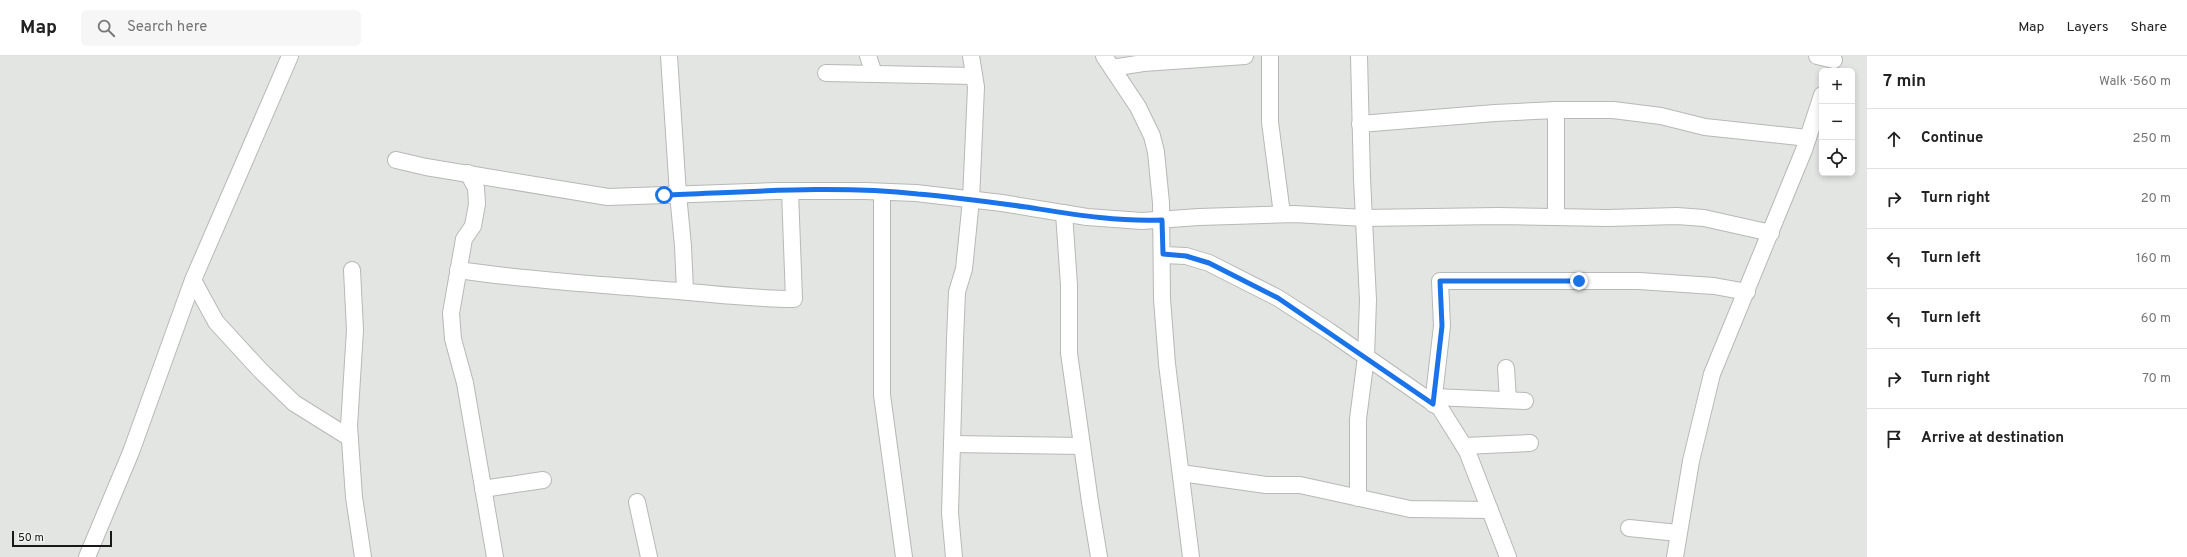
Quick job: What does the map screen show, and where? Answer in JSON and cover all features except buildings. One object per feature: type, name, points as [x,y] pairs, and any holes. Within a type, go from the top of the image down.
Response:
[{"type":"street","points":[[87,557],[131,452],[193,280],[290,56]]},
{"type":"street","points":[[669,56],[678,194],[684,246],[685,291]]},
{"type":"street","points":[[868,56],[874,74]]},
{"type":"street","points":[[954,557],[950,513],[958,292],[964,269],[971,200],[976,87],[971,56]]},
{"type":"street","points":[[1108,62],[1143,63],[1245,56]]},
{"type":"street","points":[[1270,56],[1270,122],[1282,214]]},
{"type":"street","points":[[1358,498],[1358,419],[1366,357],[1368,300],[1360,124],[1359,56]]},
{"type":"street","points":[[1817,56],[1833,62]]},
{"type":"street","points":[[1108,62],[1138,107],[1152,136],[1156,152],[1162,220],[1162,299],[1167,364],[1191,557]]},
{"type":"street","points":[[826,73],[974,76]]},
{"type":"street","points":[[1675,557],[1691,461],[1712,374],[1771,233],[1808,138],[1819,104]]},
{"type":"street","points":[[1360,124],[1556,110],[1613,110],[1661,116],[1705,127],[1808,138]]},
{"type":"street","points":[[1556,110],[1556,217]]},
{"type":"street","points":[[396,160],[608,197],[790,191],[882,192],[971,200],[1064,213],[1142,221],[1282,214],[1364,218],[1677,216],[1704,218],[1771,233]]},
{"type":"street","points":[[468,173],[476,188],[476,204],[473,226],[464,239],[451,313],[453,339],[465,384],[495,557]]},
{"type":"street","points":[[458,270],[502,276],[685,291],[754,299],[794,299],[790,191]]},
{"type":"street","points":[[882,192],[882,395],[904,557]]},
{"type":"street","points":[[1064,213],[1069,285],[1069,353],[1100,557]]},
{"type":"street","points":[[1163,254],[1186,256],[1209,263],[1234,274],[1278,298],[1366,357],[1434,400],[1464,446],[1508,557]]},
{"type":"street","points":[[352,270],[356,330],[351,387],[350,438],[354,497],[363,557]]},
{"type":"street","points":[[193,280],[216,322],[261,371],[294,403],[350,438]]},
{"type":"street","points":[[1434,400],[1442,326],[1440,281],[1639,280],[1714,286],[1747,292]]},
{"type":"street","points":[[1506,368],[1508,400]]},
{"type":"street","points":[[1434,400],[1525,401]]},
{"type":"street","points":[[1464,446],[1530,443]]},
{"type":"street","points":[[952,444],[1082,446]]},
{"type":"street","points":[[1181,473],[1266,484],[1300,485],[1410,509],[1490,510]]},
{"type":"street","points":[[483,489],[543,480]]},
{"type":"street","points":[[637,502],[649,557]]},
{"type":"street","points":[[1629,528],[1678,533]]},
{"type":"route","points":[[664,195],[776,191],[865,191],[916,193],[1002,203],[1087,217],[1142,221],[1162,220],[1163,254],[1186,256],[1209,263],[1234,274],[1278,298],[1329,331],[1433,404],[1442,326],[1440,281],[1579,281]]}]
